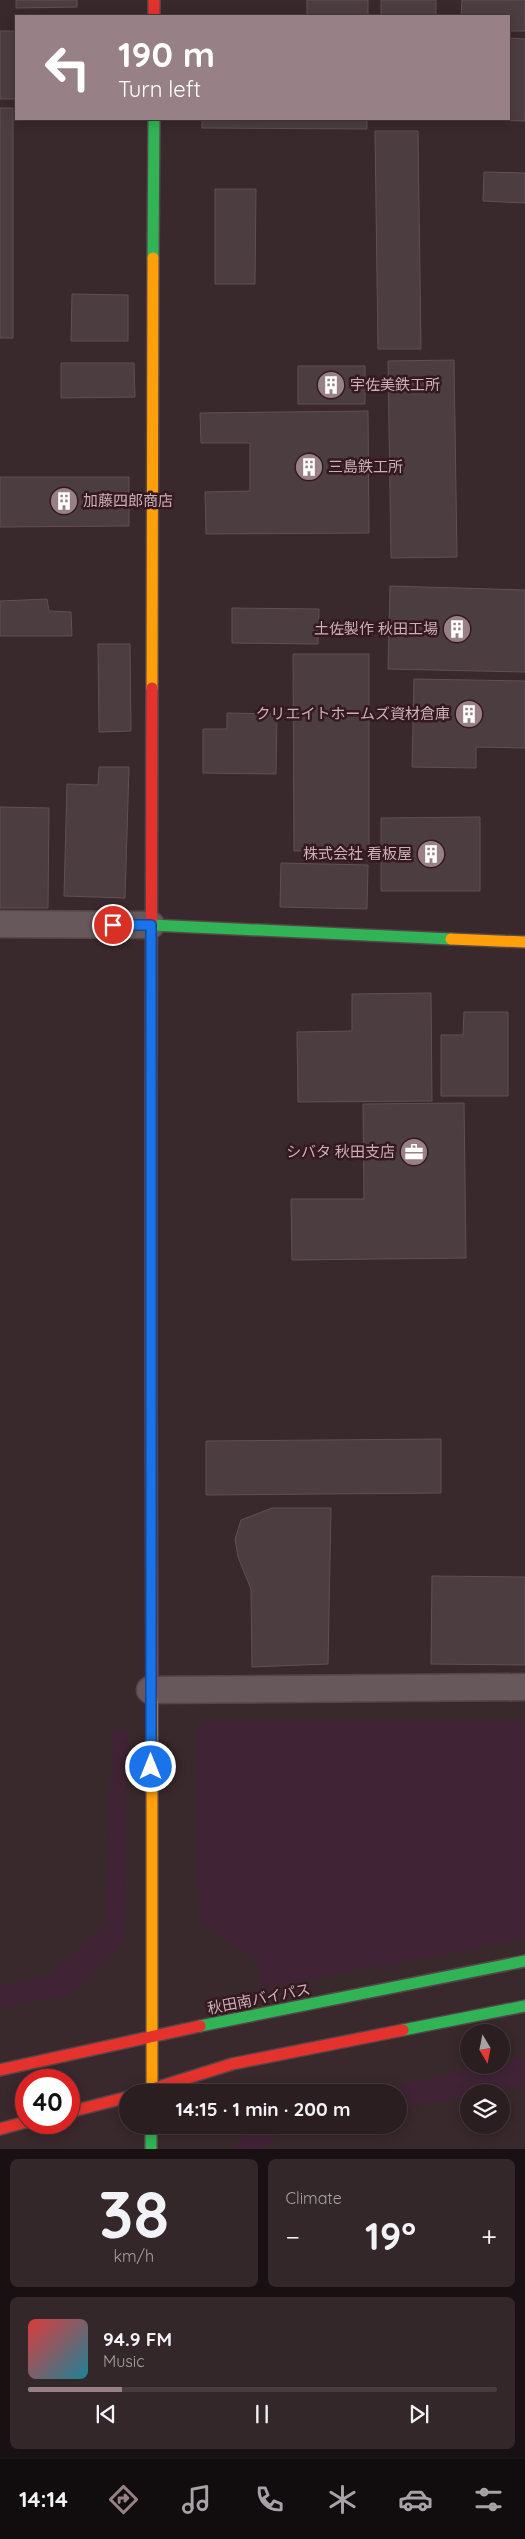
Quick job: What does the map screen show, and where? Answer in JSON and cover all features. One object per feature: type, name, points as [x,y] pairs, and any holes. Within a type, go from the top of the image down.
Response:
[{"type":"main road","points":[[154,0],[154,15]]},
{"type":"main road","points":[[150,2084],[153,2035],[150,1690],[154,120]]},
{"type":"main road","points":[[151,925],[525,942]]},
{"type":"main road","name":"秋田南バイパス","points":[[0,2070],[153,2035],[525,1961]]},
{"type":"main road","points":[[173,2084],[232,2064],[525,2006]]},
{"type":"main road","points":[[80,2109],[119,2099]]},
{"type":"main road","points":[[0,2129],[15,2125]]},
{"type":"main road","points":[[151,2134],[151,2149]]},
{"type":"street","points":[[0,924],[151,925]]},
{"type":"street","points":[[150,1690],[525,1687]]},
{"type":"shaded area","points":[[525,1721],[525,1938],[263,1988],[258,1959],[214,1934],[201,1922],[198,1879],[198,1722]]},
{"type":"shaded area","points":[[127,1729],[123,1943],[73,1993],[0,2009],[0,1986],[48,1975],[106,1925],[112,1732]]},
{"type":"shaded area","points":[[525,2057],[525,2086],[510,2088],[510,2084],[460,2084],[460,2098],[407,2106],[407,2084],[401,2084],[460,2071],[460,2074],[510,2074],[510,2060]]},
{"type":"shaded area","points":[[246,2134],[279,2134],[263,2149],[231,2149]]},
{"type":"building","points":[[16,0],[77,0],[77,7],[16,8]]},
{"type":"building","points":[[307,0],[368,0],[368,15],[307,15]]},
{"type":"building","points":[[381,0],[436,0],[436,15],[381,15]]},
{"type":"building","points":[[462,0],[525,0],[525,31],[510,31],[510,15],[461,15]]},
{"type":"building","points":[[0,31],[15,31],[15,99],[0,99]]},
{"type":"building","points":[[510,38],[525,39],[525,121],[484,120],[510,120]]},
{"type":"building","points":[[0,108],[13,108],[13,338],[0,338]]},
{"type":"building","points":[[202,120],[367,120],[367,129],[202,128]]},
{"type":"building","points":[[375,131],[418,131],[421,349],[378,349]]},
{"type":"building","points":[[484,172],[525,173],[525,203],[483,201]]},
{"type":"building","points":[[215,189],[256,189],[255,284],[215,284]]},
{"type":"building","points":[[72,294],[128,295],[128,341],[71,341]]},
{"type":"building","points":[[454,360],[457,557],[391,558],[388,361]]},
{"type":"building","points":[[61,363],[134,363],[135,397],[61,398]]},
{"type":"building","name":"宇佐美鉄工所","points":[[298,366],[365,366],[365,404],[298,404]]},
{"type":"building","name":"三島鉄工所","points":[[368,411],[369,533],[206,534],[205,492],[250,491],[250,443],[201,443],[200,413]]},
{"type":"building","name":"加藤四郎商店","points":[[0,477],[129,477],[129,526],[0,527]]},
{"type":"building","name":"土佐製作 秋田工場","points":[[390,586],[525,590],[525,672],[388,669]]},
{"type":"building","points":[[47,599],[49,611],[71,612],[72,636],[0,636],[0,601]]},
{"type":"building","points":[[232,608],[319,609],[318,644],[232,643]]},
{"type":"building","points":[[98,644],[130,644],[131,731],[99,732]]},
{"type":"building","points":[[293,654],[369,654],[369,850],[294,851]]},
{"type":"building","name":"クリエイトホームズ資材倉庫","points":[[414,679],[525,681],[525,748],[476,747],[476,768],[412,767]]},
{"type":"building","points":[[227,713],[277,714],[276,774],[203,773],[203,729],[227,729]]},
{"type":"building","points":[[99,767],[129,767],[125,898],[64,896],[67,784],[98,785]]},
{"type":"building","points":[[0,807],[49,808],[48,908],[0,908]]},
{"type":"building","name":"株式会社 看板屋","points":[[480,817],[480,891],[381,891],[381,818]]},
{"type":"building","points":[[281,863],[368,865],[367,909],[280,907]]},
{"type":"building","points":[[431,993],[432,1101],[298,1102],[297,1032],[352,1031],[352,994]]},
{"type":"building","points":[[464,1012],[508,1012],[508,1096],[441,1096],[441,1035],[463,1035]]},
{"type":"building","name":"シバタ 秋田支店","points":[[464,1103],[466,1258],[292,1260],[291,1199],[364,1199],[363,1104]]},
{"type":"building","points":[[441,1439],[441,1493],[206,1495],[206,1441]]},
{"type":"building","points":[[272,1508],[331,1508],[328,1664],[252,1667],[251,1589],[238,1557],[235,1539],[241,1520]]},
{"type":"building","points":[[432,1576],[525,1577],[525,1665],[431,1664]]},
{"type":"traffic: fast","points":[[153,258],[154,120]]},
{"type":"traffic: fast","points":[[151,925],[451,939]]},
{"type":"traffic: fast","points":[[151,1087],[151,1398]]},
{"type":"traffic: fast","points":[[200,2026],[525,1961]]},
{"type":"traffic: fast","points":[[403,2030],[525,2006]]},
{"type":"traffic: fast","points":[[151,2134],[151,2149]]},
{"type":"traffic: slow","points":[[152,688],[153,258]]},
{"type":"traffic: slow","points":[[451,939],[525,942]]},
{"type":"traffic: slow","points":[[152,1700],[152,2084]]},
{"type":"traffic: jam","points":[[154,0],[154,15]]},
{"type":"traffic: jam","points":[[151,1087],[152,688]]},
{"type":"traffic: jam","points":[[151,1398],[152,1700]]},
{"type":"traffic: jam","points":[[0,2070],[200,2026]]},
{"type":"traffic: jam","points":[[168,2084],[232,2064],[403,2030]]},
{"type":"traffic: jam","points":[[80,2109],[119,2099]]},
{"type":"traffic: jam","points":[[0,2129],[15,2125]]},
{"type":"place","name":"宇佐美鉄工所","points":[[331,385]]},
{"type":"place","name":"三島鉄工所","points":[[309,467]]},
{"type":"place","name":"加藤四郎商店","points":[[64,501]]},
{"type":"place","name":"土佐製作 秋田工場","points":[[457,629]]},
{"type":"place","name":"クリエイトホームズ資材倉庫","points":[[469,714]]},
{"type":"place","name":"株式会社 看板屋","points":[[431,854]]},
{"type":"place","name":"シバタ 秋田支店","points":[[414,1152]]},
{"type":"route","points":[[113,925],[151,925],[151,1767]]}]
